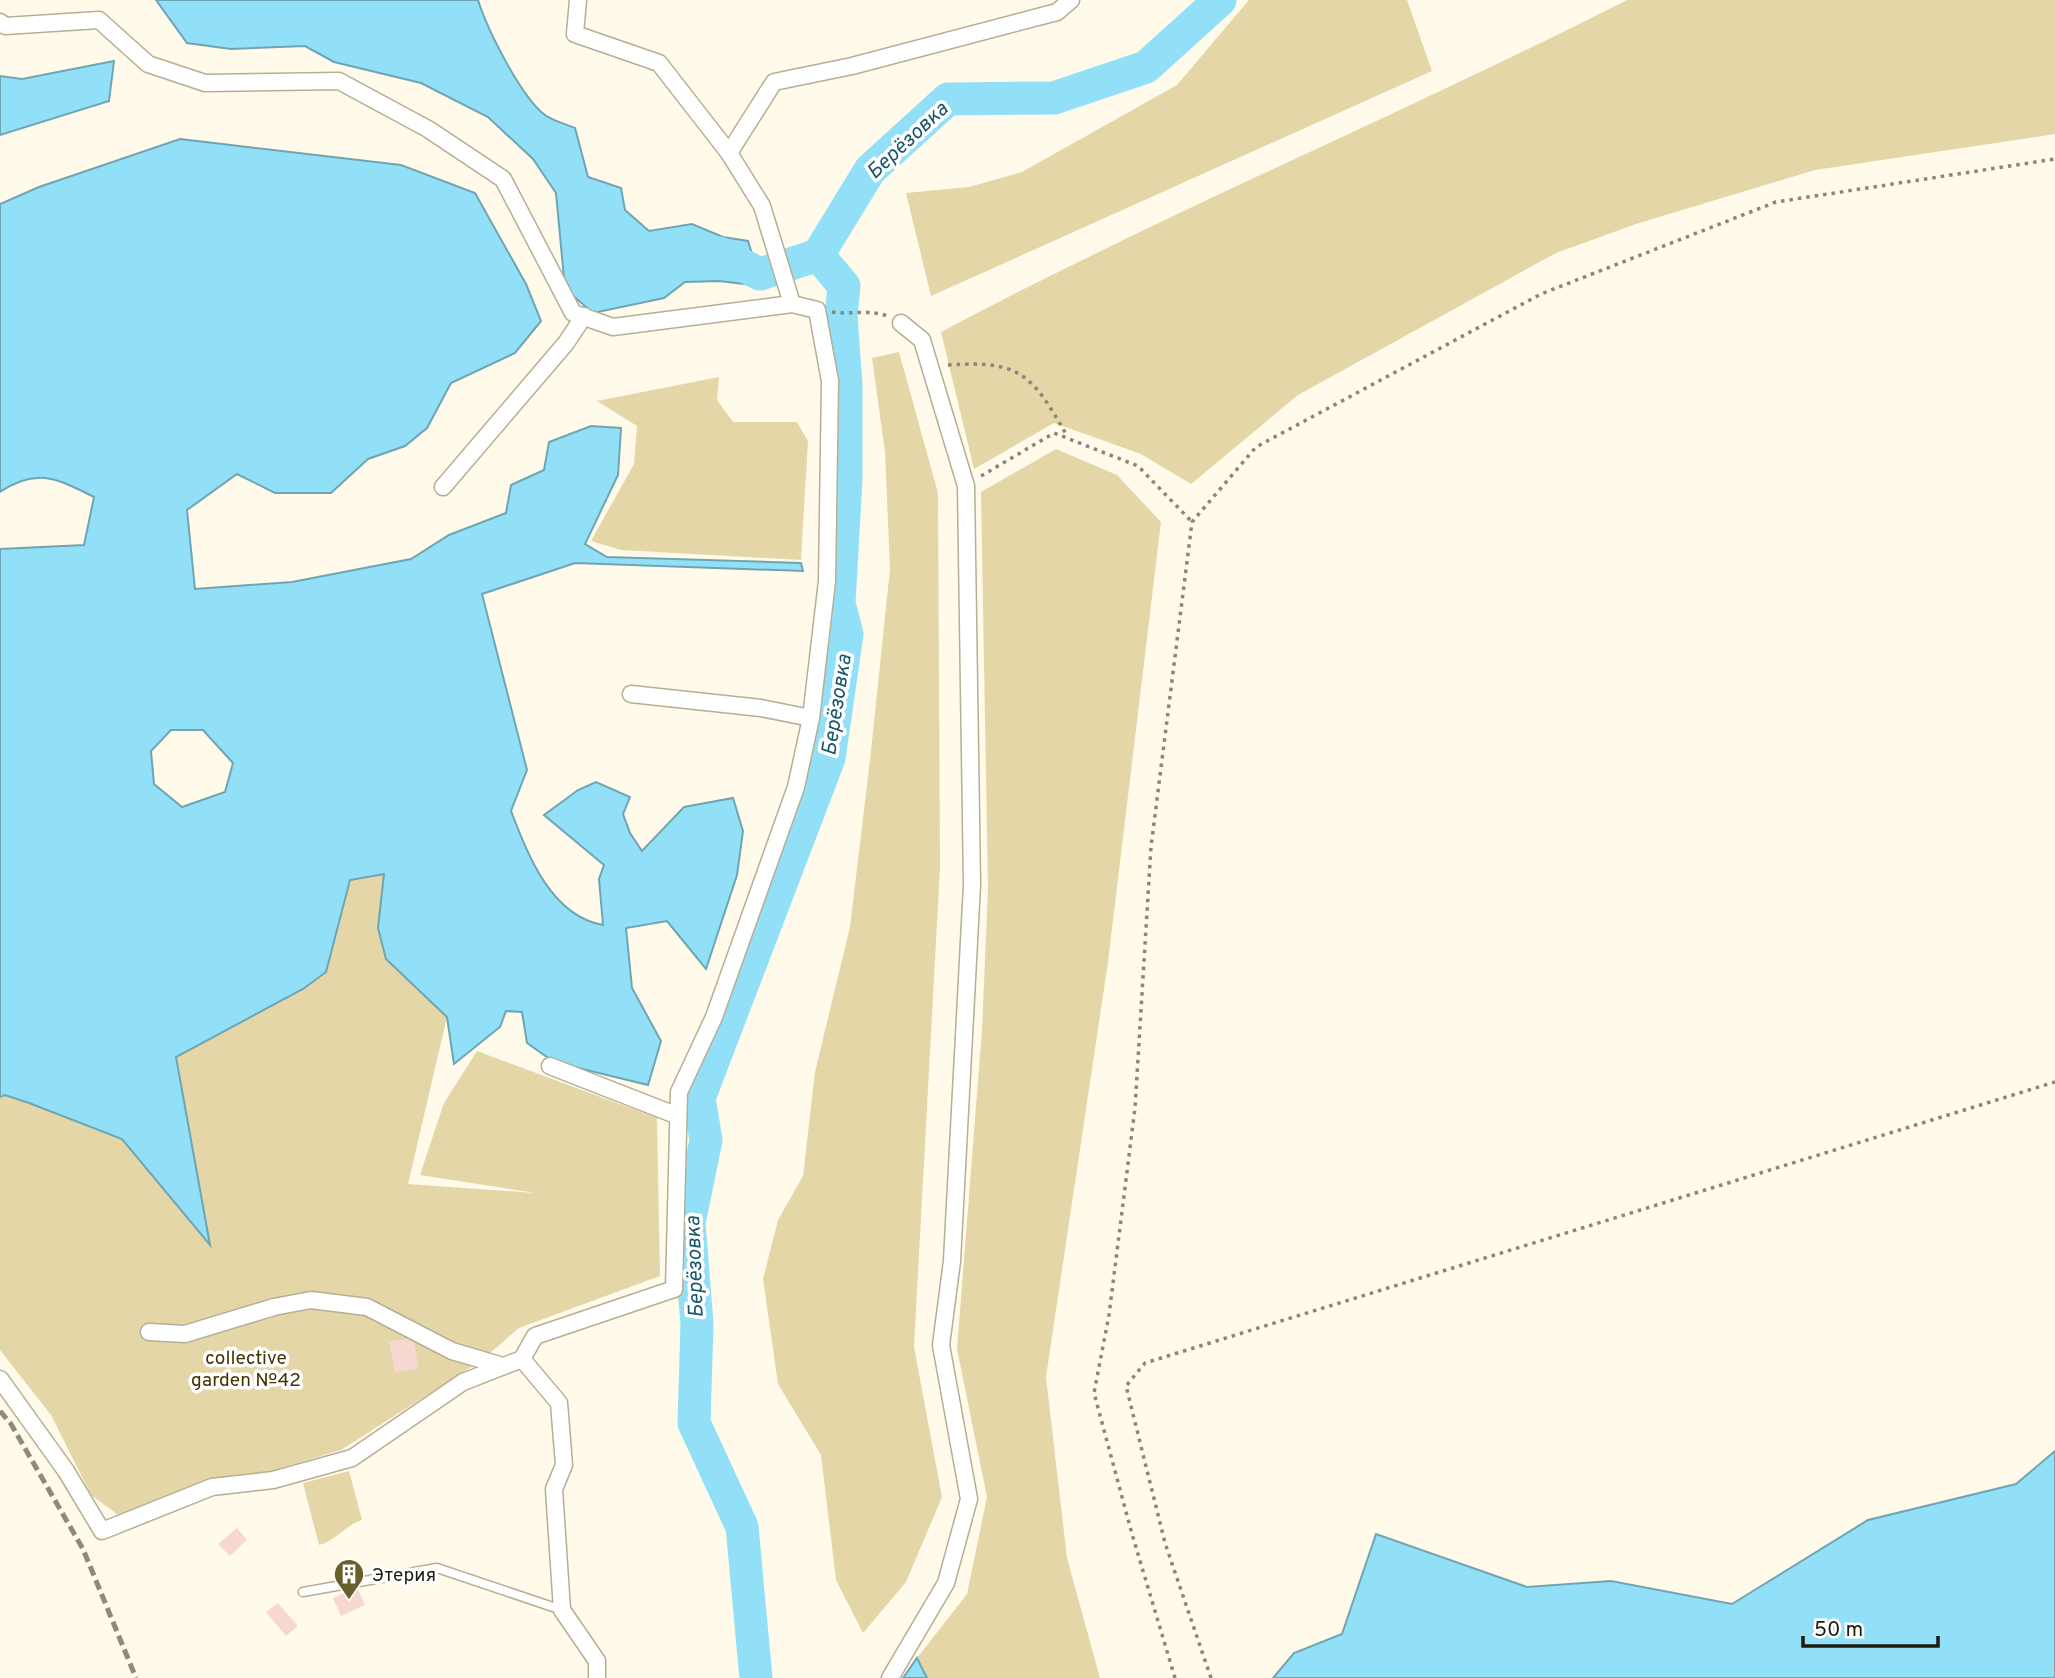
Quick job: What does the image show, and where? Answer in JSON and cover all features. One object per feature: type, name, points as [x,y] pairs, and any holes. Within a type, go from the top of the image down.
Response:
[{"type":"street","points":[[578,0],[575,34],[659,63],[729,153],[762,206],[792,304]]},
{"type":"street","points":[[729,153],[774,82],[852,65],[1057,12],[1071,0]]},
{"type":"street","points":[[0,22],[5,26],[99,20],[148,64],[205,83],[339,81],[428,129],[503,178],[573,313],[613,327],[792,304],[817,310],[830,381],[827,581],[811,718],[796,787],[715,1017],[679,1091],[674,1289],[535,1336],[522,1359],[463,1381],[352,1458],[273,1480],[212,1487],[102,1531],[66,1471],[0,1379]]},
{"type":"street","points":[[443,487],[566,343],[584,316]]},
{"type":"street","points":[[890,1678],[946,1583],[968,1499],[941,1345],[952,1261],[972,885],[966,486],[922,340],[901,323]]},
{"type":"street","points":[[631,694],[761,708],[811,718]]},
{"type":"street","points":[[550,1066],[678,1116]]},
{"type":"street","points":[[149,1332],[185,1334],[274,1307],[310,1300],[368,1307],[452,1351],[503,1366]]},
{"type":"street","points":[[522,1359],[559,1403],[564,1465],[554,1489],[562,1610],[597,1661],[597,1678]]},
{"type":"lane","points":[[303,1592],[437,1568],[562,1610]]},
{"type":"path","points":[[1175,1678],[1094,1393],[1109,1315],[1135,1108],[1150,846],[1192,522],[1256,447],[1541,294],[1776,202],[2055,159]]},
{"type":"path","points":[[830,312],[851,315],[876,312],[901,323]]},
{"type":"path","points":[[929,364],[985,362],[1022,374],[1049,405],[1068,438]]},
{"type":"path","points":[[966,486],[1054,433],[1138,467],[1192,522]]},
{"type":"path","points":[[1211,1678],[1164,1543],[1126,1386],[1145,1363],[2055,1082]]},
{"type":"green space","points":[[1249,0],[1407,0],[1432,71],[931,296],[906,193],[969,187],[1022,172],[1177,85]]},
{"type":"green space","points":[[1627,0],[2055,0],[2055,134],[1815,170],[1636,224],[1556,253],[1298,395],[1191,484],[1141,454],[1054,423],[974,469],[941,332],[1111,246],[1456,84]]},
{"type":"green space","points":[[899,352],[938,493],[940,868],[914,1347],[942,1497],[906,1582],[863,1633],[836,1580],[821,1455],[778,1384],[763,1279],[778,1220],[803,1176],[815,1072],[850,927],[890,569],[885,452],[872,358]]},
{"type":"green space","points":[[719,377],[717,400],[733,422],[797,422],[808,441],[801,560],[621,550],[591,541],[634,464],[637,426],[597,401]]},
{"type":"green space","points":[[1056,449],[1117,475],[1161,522],[1108,962],[1046,1377],[1067,1558],[1100,1678],[927,1678],[917,1658],[967,1594],[987,1497],[957,1349],[982,1030],[988,889],[981,492]]},
{"type":"green space","name":"collective garden №42","points":[[384,873],[378,928],[386,959],[447,1017],[408,1184],[535,1193],[420,1175],[444,1103],[477,1051],[657,1118],[660,1276],[519,1328],[482,1360],[341,1450],[274,1470],[222,1478],[121,1517],[91,1495],[51,1415],[0,1350],[0,1097],[5,1095],[29,1103],[122,1139],[209,1243],[176,1057],[303,989],[326,972],[350,880]]},
{"type":"green space","points":[[349,1471],[362,1520],[319,1545],[303,1483]]},
{"type":"water","points":[[156,0],[478,0],[497,44],[526,94],[545,115],[575,128],[588,177],[621,188],[625,210],[649,231],[692,224],[723,237],[748,241],[762,286],[719,281],[685,282],[664,298],[593,313],[565,289],[556,193],[533,159],[488,117],[421,83],[334,62],[305,46],[231,49],[187,43]]},
{"type":"water","points":[[114,61],[109,101],[0,135],[0,76],[22,79]]},
{"type":"water","points":[[180,139],[401,165],[475,193],[526,284],[541,321],[515,353],[451,383],[427,428],[405,446],[368,459],[331,493],[275,493],[237,474],[187,510],[195,589],[292,582],[411,559],[449,535],[506,513],[511,485],[544,470],[549,442],[591,426],[621,428],[618,475],[585,544],[607,557],[801,563],[803,571],[575,563],[482,594],[527,770],[511,811],[534,864],[556,897],[569,910],[603,925],[599,879],[604,865],[544,815],[578,790],[596,782],[630,797],[623,814],[630,833],[642,851],[684,807],[733,798],[743,831],[737,875],[706,969],[667,921],[626,928],[632,988],[661,1041],[648,1085],[554,1062],[527,1043],[522,1012],[506,1011],[500,1027],[454,1064],[447,1017],[386,959],[378,928],[384,874],[350,880],[326,972],[303,989],[176,1057],[210,1245],[122,1139],[29,1103],[5,1095],[0,1097],[0,549],[84,545],[94,497],[48,478],[26,479],[0,492],[0,204],[39,187]],"holes":[[[171,730],[203,730],[233,763],[225,792],[182,807],[154,784],[151,751]]]},
{"type":"water","points":[[2055,1451],[2055,1678],[1273,1678],[1294,1653],[1342,1634],[1376,1534],[1527,1587],[1611,1581],[1732,1604],[1868,1520],[2016,1484]]},
{"type":"water","points":[[917,1658],[927,1678],[903,1678]]},
{"type":"building","points":[[413,1337],[419,1368],[395,1373],[389,1342]]},
{"type":"building","points":[[237,1528],[247,1540],[230,1556],[218,1544]]},
{"type":"building","name":"Этерия","points":[[357,1587],[365,1605],[341,1616],[333,1598]]},
{"type":"building","points":[[278,1603],[298,1626],[286,1636],[266,1612]]},
{"type":"waterway","name":"Берёзовка","points":[[756,1678],[742,1527],[694,1423],[697,1324],[689,1223],[706,1140],[699,1098],[829,758],[847,634],[839,603],[846,479],[846,386],[841,315],[844,286],[818,255],[870,170],[948,99],[1054,98],[1146,67],[1220,0]]},
{"type":"waterway","points":[[719,253],[760,274],[818,255]]},
{"type":"railway","points":[[0,1411],[11,1424],[83,1549],[136,1678]]},
{"type":"place","name":"Этерия","points":[[349,1601]]}]
